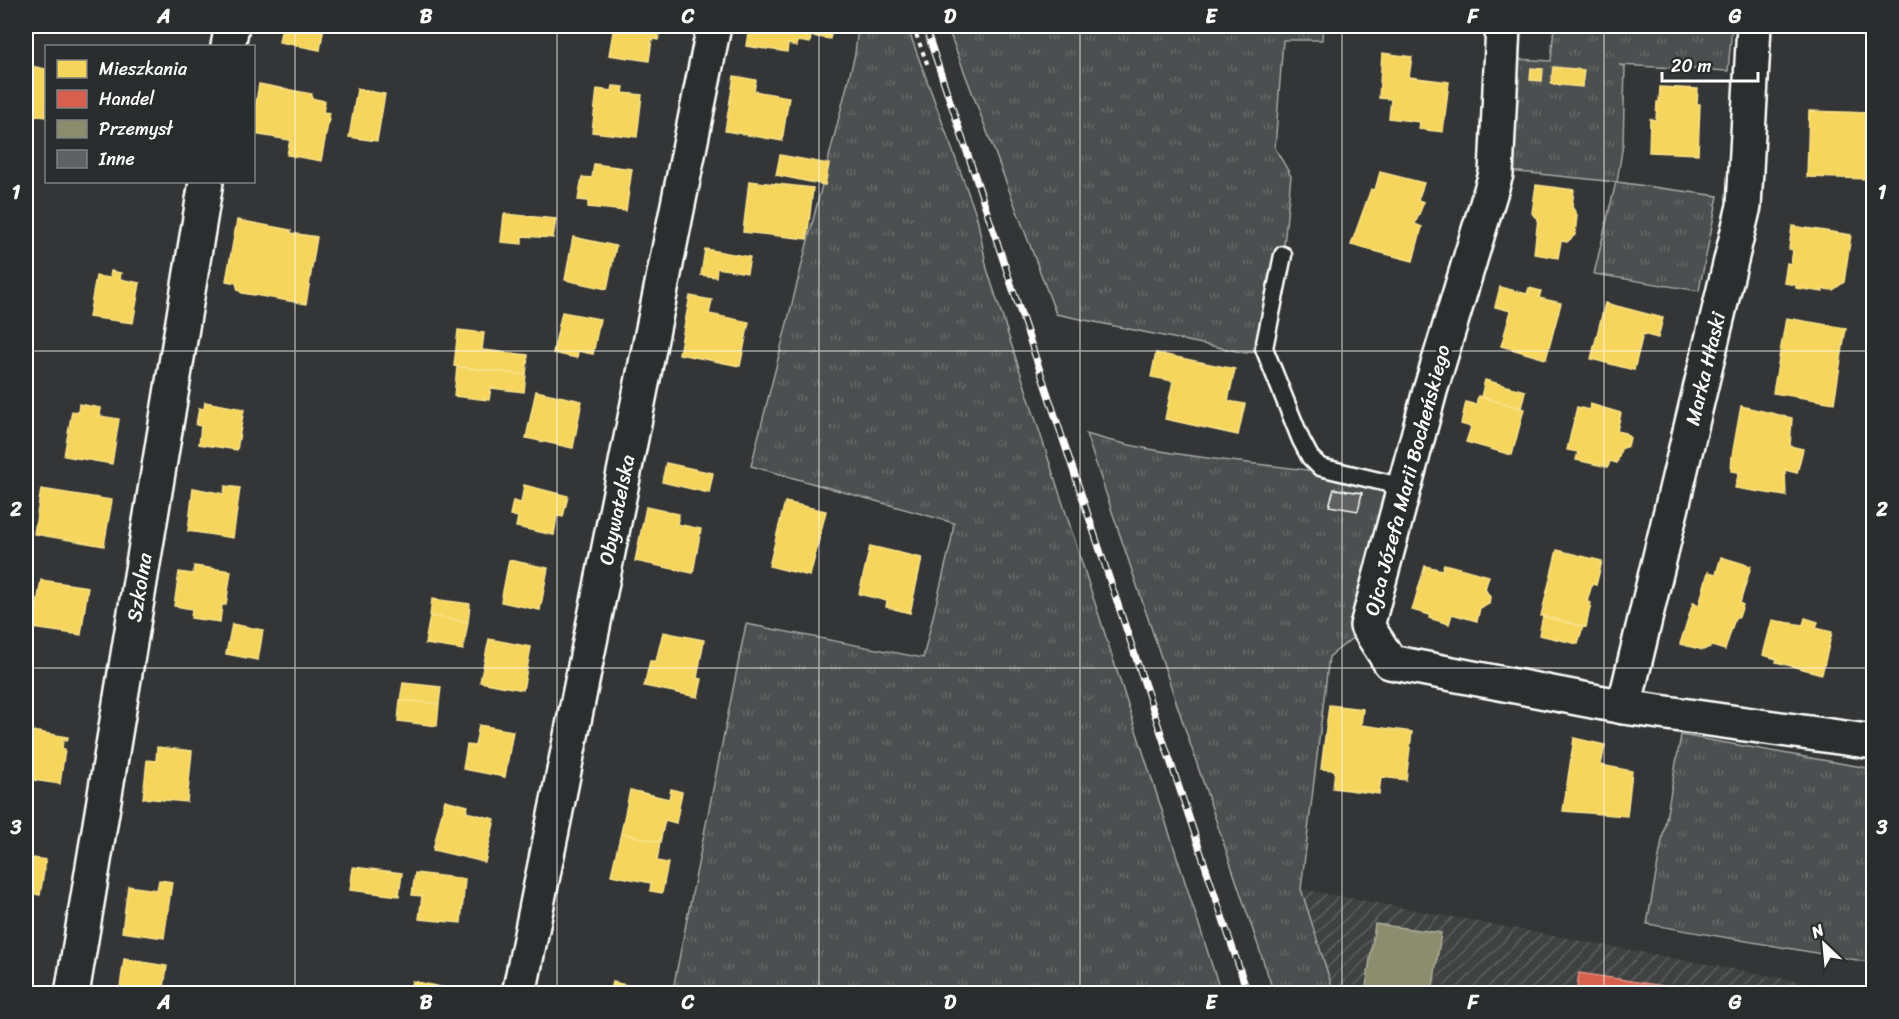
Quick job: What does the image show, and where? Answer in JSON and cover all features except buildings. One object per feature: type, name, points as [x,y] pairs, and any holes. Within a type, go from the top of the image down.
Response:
[{"type":"street","points":[[228,45],[232,26]]},
{"type":"street","name":"Obywatelska","points":[[519,993],[714,26]]},
{"type":"street","name":"Ojca Józefa Marii Bocheńskiego","points":[[1503,26],[1496,174],[1430,391],[1367,626],[1389,662],[1624,706],[1874,742]]},
{"type":"street","name":"Marka Hłaski","points":[[1624,706],[1744,206],[1754,26]]},
{"type":"street","name":"Szkolna","points":[[72,993],[206,183]]},
{"type":"lane","points":[[1283,255],[1264,348],[1301,440],[1310,457],[1320,467],[1404,487]]},
{"type":"path","points":[[913,26],[928,66]]},
{"type":"shaded area","points":[[1301,889],[1409,909],[1862,993],[1334,993]]},
{"type":"green space","points":[[858,26],[907,26],[977,217],[987,269],[1221,993],[672,994],[746,624],[923,658],[951,542],[954,523],[751,466],[855,54]]},
{"type":"green space","points":[[947,26],[1323,26],[1322,40],[1283,40],[1275,148],[1291,176],[1283,255],[1264,348],[1246,353],[1056,314]]},
{"type":"green space","points":[[1554,26],[1732,26],[1728,71],[1619,65],[1625,66],[1623,144],[1617,182],[1718,196],[1699,291],[1594,274],[1616,182],[1509,171],[1515,59],[1551,61]]},
{"type":"green space","points":[[1086,434],[1165,452],[1325,473],[1404,487],[1367,626],[1329,657],[1301,889],[1334,993],[1274,993]]},
{"type":"green space","points":[[1681,735],[1873,769],[1874,933],[1868,962],[1647,924]]},
{"type":"railway","points":[[925,26],[1248,994]]}]
